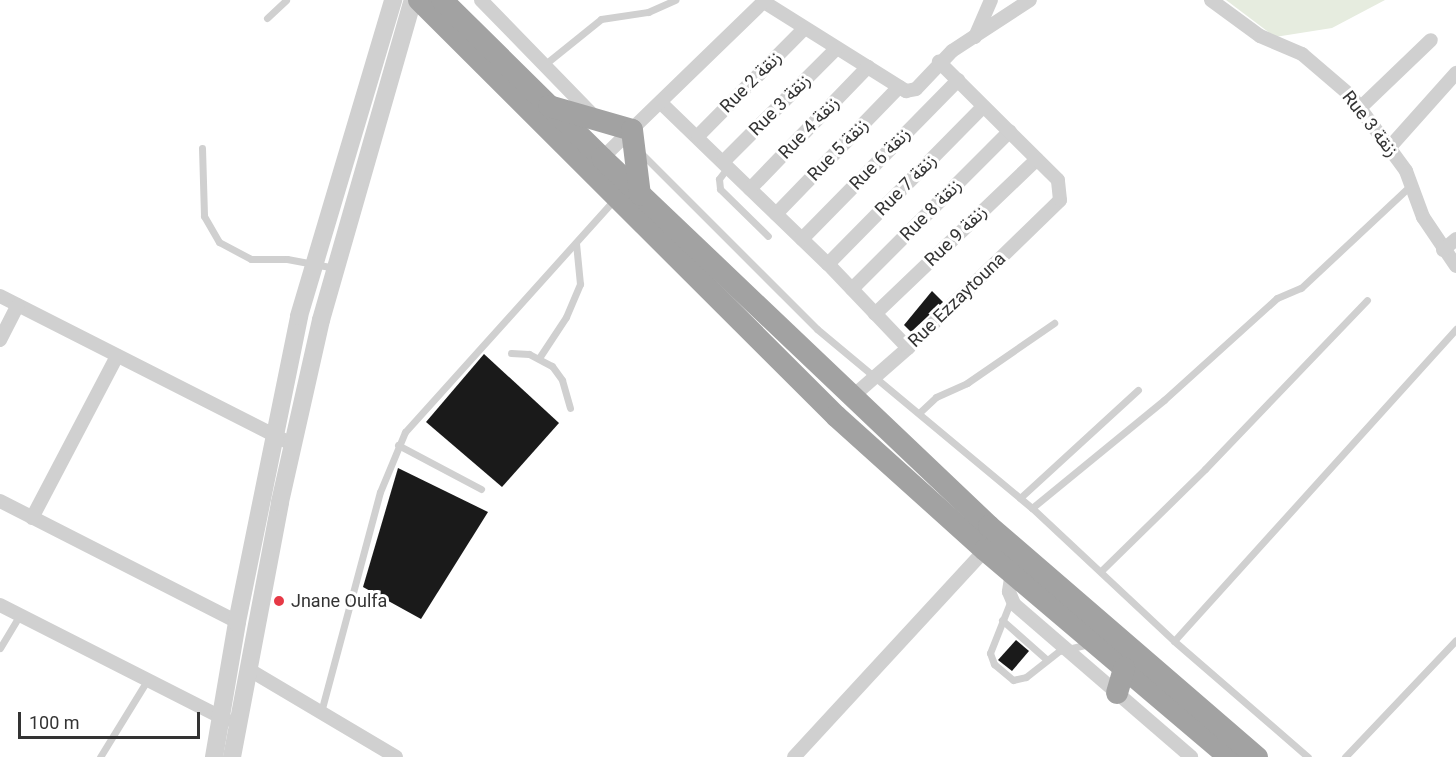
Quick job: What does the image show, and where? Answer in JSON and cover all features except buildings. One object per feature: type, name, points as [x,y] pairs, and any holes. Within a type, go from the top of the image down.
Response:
[{"type":"highway","points":[[419,0],[595,165],[640,195],[989,526],[1257,757]]},
{"type":"highway","points":[[442,0],[548,106],[595,165],[615,199],[836,416],[986,550],[1229,757]]},
{"type":"highway","points":[[548,106],[595,118],[634,139],[640,195]]},
{"type":"highway","points":[[1116,693],[1124,668]]},
{"type":"street","points":[[214,757],[273,436],[314,264],[393,0]]},
{"type":"street","points":[[232,757],[236,726],[292,444],[335,268],[413,0]]},
{"type":"street","points":[[481,0],[595,118]]},
{"type":"street","points":[[975,37],[991,0]]},
{"type":"street","points":[[595,165],[634,139],[661,103],[765,1],[906,91],[916,89],[939,62],[1030,0]]},
{"type":"street","name":"Rue 3 زنقة","points":[[1211,0],[1260,36],[1302,54],[1360,108],[1412,184],[1423,217],[1443,250],[1456,266]]},
{"type":"street","name":"Rue 2 زنقة","points":[[698,136],[804,28]]},
{"type":"street","points":[[1360,108],[1431,40]]},
{"type":"street","name":"Rue 3 زنقة","points":[[726,165],[837,48]]},
{"type":"street","points":[[939,62],[1037,159]]},
{"type":"street","name":"Rue 4 زنقة","points":[[750,189],[868,66]]},
{"type":"street","points":[[1389,148],[1456,73]]},
{"type":"street","name":"Rue 6 زنقة","points":[[802,239],[958,80]]},
{"type":"street","name":"Rue 5 زنقة","points":[[776,214],[899,87]]},
{"type":"street","points":[[661,103],[698,136],[828,264],[908,348]]},
{"type":"street","name":"Rue 7 زنقة","points":[[828,264],[983,107]]},
{"type":"street","name":"Rue 8 زنقة","points":[[852,289],[1010,131]]},
{"type":"street","name":"Rue Ezzaytouna","points":[[852,398],[908,348],[1060,200],[1058,180],[1037,159]]},
{"type":"street","name":"Rue 9 زنقة","points":[[876,314],[1037,159]]},
{"type":"street","points":[[326,222],[346,228]]},
{"type":"street","points":[[1443,250],[1456,239]]},
{"type":"street","points":[[0,296],[292,444]]},
{"type":"street","points":[[0,340],[18,305]]},
{"type":"street","points":[[32,518],[117,356]]},
{"type":"street","points":[[0,501],[237,622]]},
{"type":"street","points":[[794,757],[986,550]]},
{"type":"street","points":[[1012,572],[1011,600],[1191,757]]},
{"type":"street","points":[[0,605],[236,726]]},
{"type":"street","points":[[248,669],[396,757]]},
{"type":"lane","points":[[267,18],[286,0]]},
{"type":"lane","points":[[543,65],[601,19],[648,12],[675,0]]},
{"type":"lane","points":[[634,139],[818,329],[1032,508],[1174,641],[1308,757]]},
{"type":"lane","points":[[202,148],[204,216],[219,242],[251,259],[287,259],[335,268]]},
{"type":"lane","points":[[726,165],[719,179],[720,189],[768,236]]},
{"type":"lane","points":[[1032,508],[1164,400],[1277,298],[1300,288],[1412,184]]},
{"type":"lane","points":[[321,712],[380,492],[405,432],[615,199]]},
{"type":"lane","points":[[539,358],[566,317],[580,284],[576,243]]},
{"type":"lane","points":[[1101,571],[1366,300]]},
{"type":"lane","points":[[919,413],[936,397],[967,383],[1054,322]]},
{"type":"lane","points":[[1174,641],[1456,329]]},
{"type":"lane","points":[[511,353],[539,358],[552,366],[562,380],[570,408]]},
{"type":"lane","points":[[1020,498],[1138,390]]},
{"type":"lane","points":[[398,445],[481,489]]},
{"type":"lane","points":[[1011,600],[990,648],[994,664],[1017,680],[1046,659],[1065,649],[1095,643]]},
{"type":"lane","points":[[0,648],[20,615]]},
{"type":"lane","points":[[1002,620],[1046,659]]},
{"type":"lane","points":[[1345,757],[1456,640]]},
{"type":"lane","points":[[100,757],[148,680]]},
{"type":"shaded area","points":[[1226,0],[1385,0],[1332,28],[1275,37]]},
{"type":"place","name":"Jnane Oulfa","points":[[279,601]]}]
